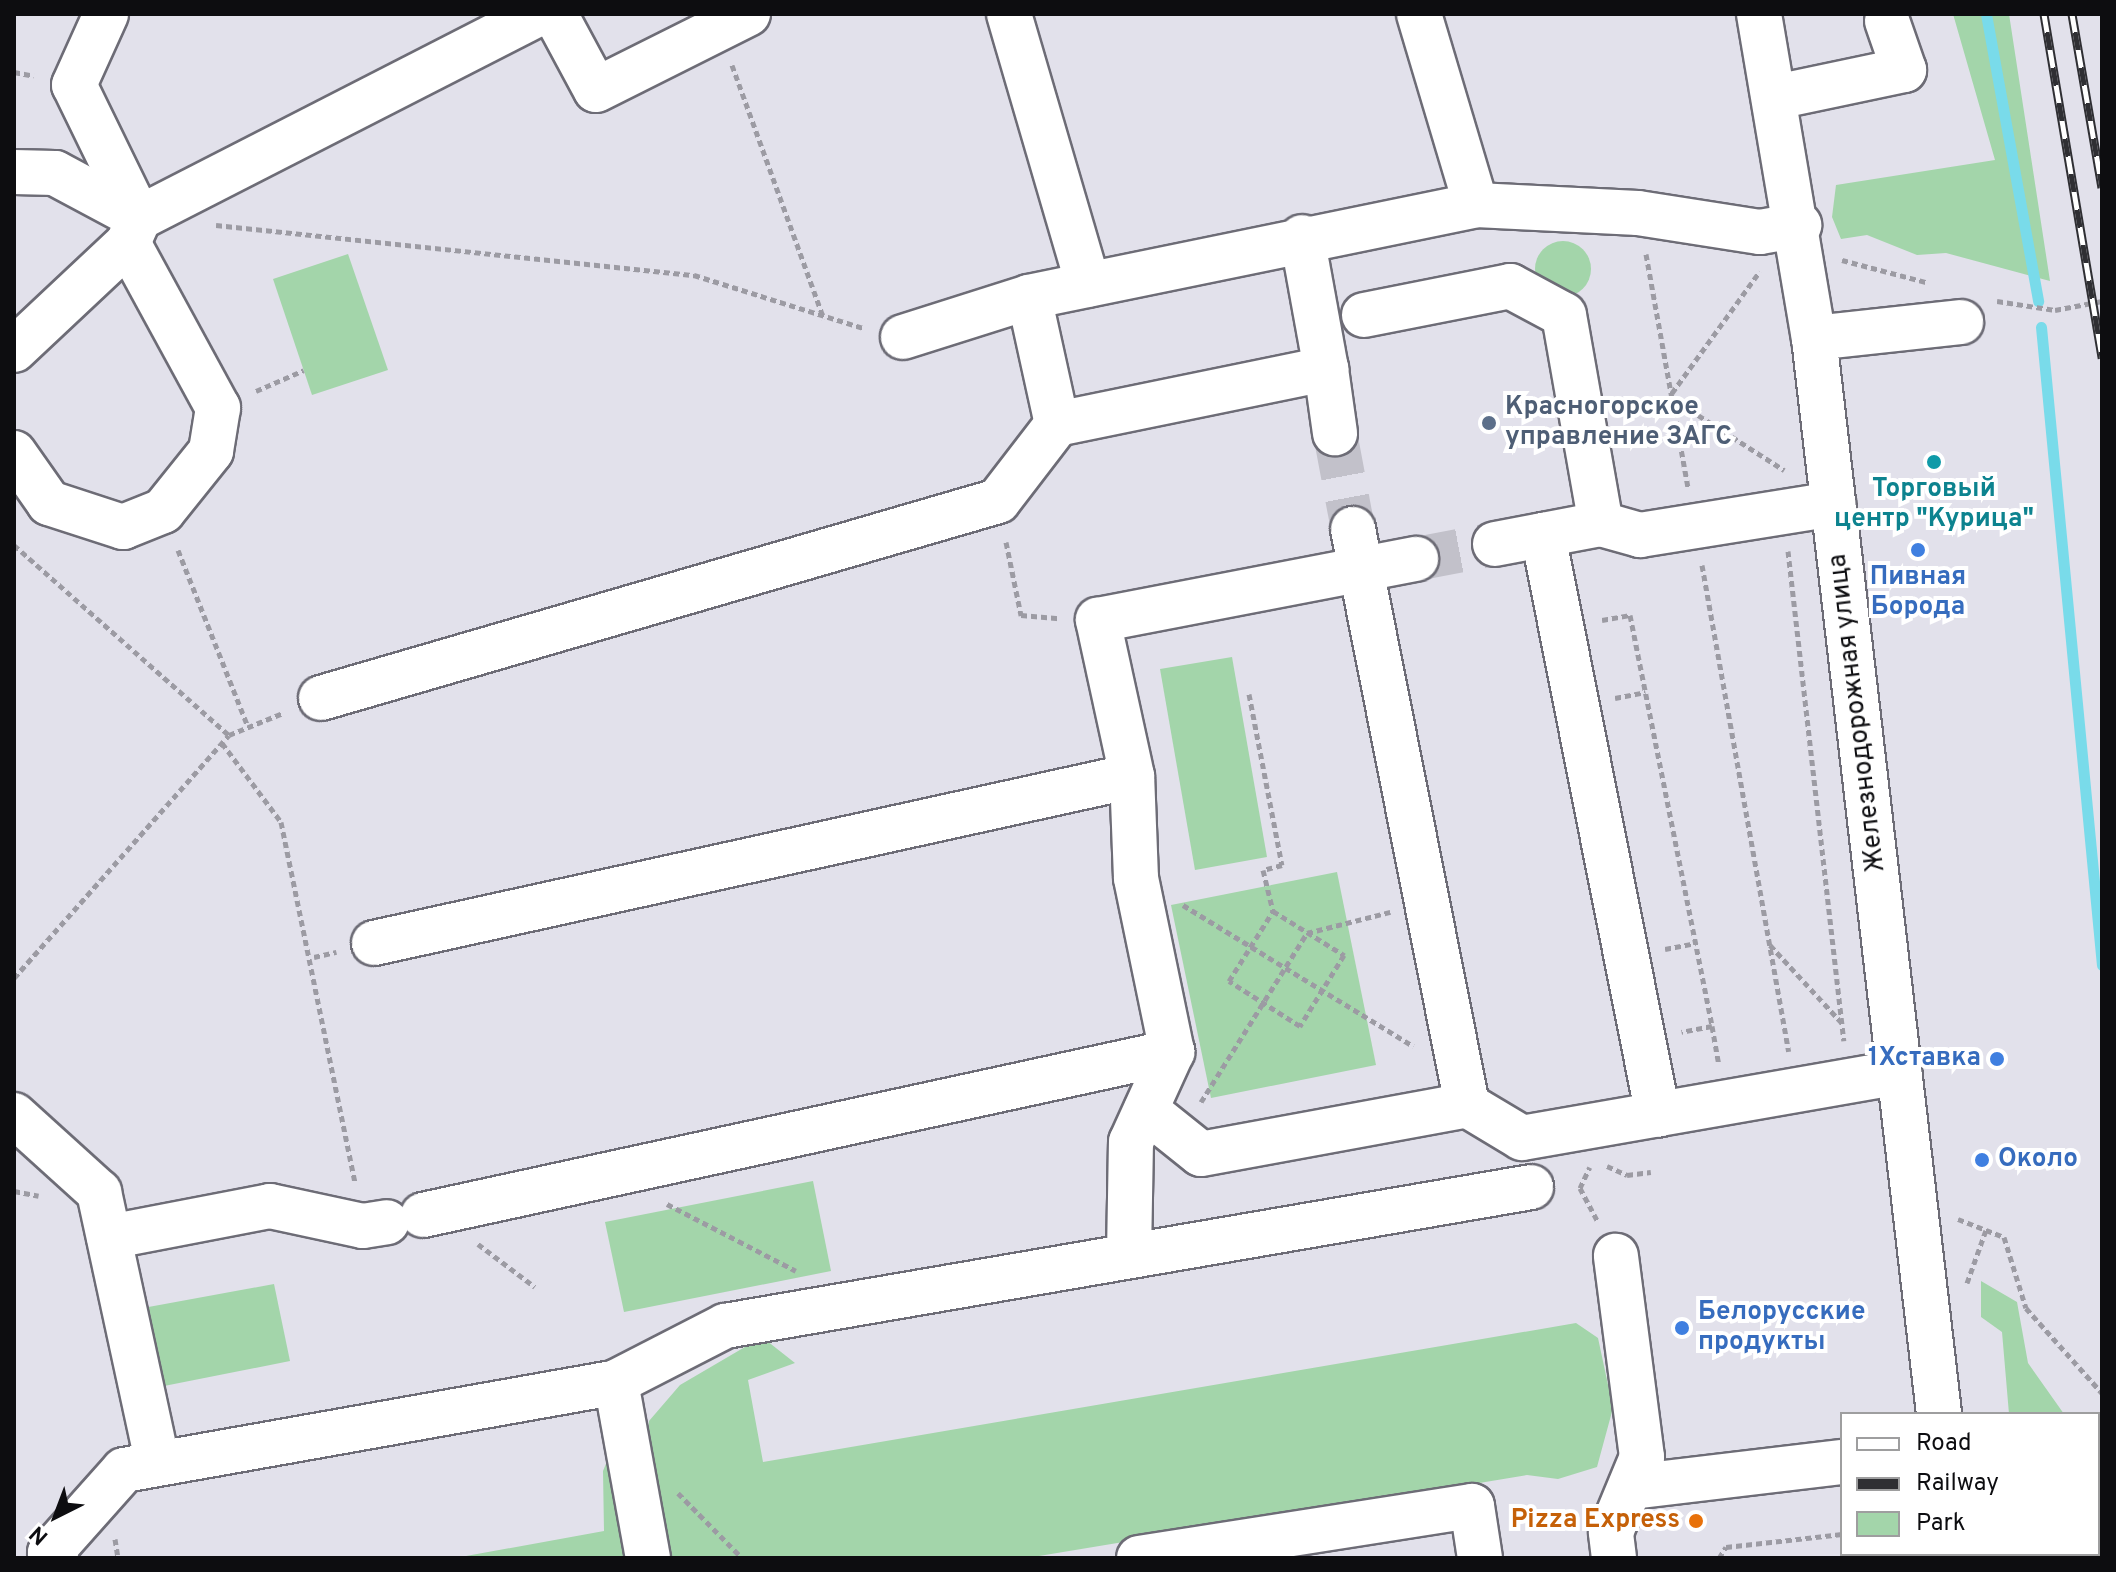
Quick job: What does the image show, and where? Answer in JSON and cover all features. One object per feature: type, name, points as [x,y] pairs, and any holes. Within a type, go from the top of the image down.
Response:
[{"type":"street","points":[[14,453],[49,503],[123,527],[163,511],[211,451],[218,408],[134,230],[74,85],[106,14]]},
{"type":"street","points":[[14,350],[134,230],[537,14]]},
{"type":"street","points":[[555,14],[596,90],[733,21]]},
{"type":"street","points":[[1009,14],[1088,285]]},
{"type":"street","points":[[1419,14],[1476,205]]},
{"type":"street","name":"Железнодорожная улица","points":[[1759,14],[1799,225],[1814,338],[1806,496],[1899,1072],[1939,1412]]},
{"type":"street","points":[[1776,97],[1904,70],[1887,21]]},
{"type":"street","points":[[14,172],[55,173],[134,230]]},
{"type":"street","points":[[903,337],[1029,297],[1302,237],[1476,205],[1638,213],[1760,232],[1799,225]]},
{"type":"street","points":[[1302,237],[1335,433]]},
{"type":"street","points":[[1364,315],[1510,286],[1564,315],[1601,524]]},
{"type":"street","points":[[1029,297],[1057,424]]},
{"type":"street","points":[[1814,338],[1961,322]]},
{"type":"street","points":[[321,698],[998,501],[1057,424],[1326,369]]},
{"type":"street","points":[[1495,544],[1601,524],[1640,535],[1695,526],[1806,496]]},
{"type":"street","points":[[1543,535],[1658,1115]]},
{"type":"street","points":[[1357,549],[1464,1091],[1522,1138],[1899,1072]]},
{"type":"street","points":[[1162,1123],[1172,1052],[1136,878],[1132,776],[1098,620],[1357,549],[1416,559]]},
{"type":"street","points":[[374,943],[1132,776]]},
{"type":"street","points":[[109,1237],[270,1206],[402,1219],[1172,1052]]},
{"type":"street","points":[[1162,1123],[1201,1154],[1464,1091]]},
{"type":"street","points":[[14,1115],[99,1192],[158,1464]]},
{"type":"street","points":[[1129,1255],[1131,1142],[1162,1123]]},
{"type":"street","points":[[40,1550],[124,1470],[616,1382],[725,1326],[1531,1187]]},
{"type":"street","points":[[1614,1558],[1611,1532],[1642,1457],[1616,1256]]},
{"type":"street","points":[[616,1382],[648,1558]]},
{"type":"street","points":[[1631,1487],[1840,1462]]},
{"type":"street","points":[[1139,1558],[1472,1506],[1480,1558]]},
{"type":"path","points":[[733,21],[825,320]]},
{"type":"path","points":[[1638,213],[1796,1090]]},
{"type":"path","points":[[203,224],[694,275],[825,320],[903,337]]},
{"type":"path","points":[[1672,396],[1764,266]]},
{"type":"path","points":[[2055,310],[2102,301]]},
{"type":"path","points":[[218,408],[304,370]]},
{"type":"path","points":[[1672,396],[1806,496],[1787,543],[1849,1081]]},
{"type":"path","points":[[998,501],[1021,615],[1098,620]]},
{"type":"path","points":[[163,511],[248,727]]},
{"type":"path","points":[[14,545],[229,735]]},
{"type":"path","points":[[1562,628],[1630,615],[1712,1026],[1643,1039]]},
{"type":"path","points":[[1249,694],[1282,865],[1263,870],[1273,911],[1344,955],[1300,1026],[1229,981],[1273,911]]},
{"type":"path","points":[[14,978],[229,735],[321,698]]},
{"type":"path","points":[[222,743],[281,822],[402,1219],[535,1287]]},
{"type":"path","points":[[1136,878],[1322,989],[1464,1091]]},
{"type":"path","points":[[1162,1123],[1264,1004],[1307,933],[1427,904]]},
{"type":"path","points":[[1770,945],[1842,1023]]},
{"type":"path","points":[[1594,1160],[1627,1175],[1651,1172]]},
{"type":"path","points":[[633,1169],[637,1188],[826,1287],[833,1307]]},
{"type":"path","points":[[1958,1219],[2004,1237],[2026,1308],[2102,1393]]},
{"type":"path","points":[[1965,1288],[1986,1230]]},
{"type":"path","points":[[626,1440],[742,1558]]},
{"type":"path","points":[[1719,1558],[1726,1547],[1840,1534]]},
{"type":"green space","points":[[1953,14],[2009,14],[2050,281],[1946,253],[1917,255],[1867,235],[1841,239],[1832,217],[1836,185],[1995,160]]},
{"type":"green space","points":[[1563,241],[1583,249],[1591,269],[1583,289],[1563,297],[1543,289],[1535,269],[1543,249]]},
{"type":"green space","points":[[348,254],[388,370],[312,395],[273,279]]},
{"type":"green space","points":[[1232,657],[1267,857],[1195,870],[1160,669]]},
{"type":"green space","points":[[1337,872],[1376,1065],[1211,1098],[1171,905]]},
{"type":"green space","points":[[813,1181],[831,1271],[624,1312],[605,1222]]},
{"type":"green space","points":[[1981,1281],[2017,1302],[2028,1363],[2063,1412],[2009,1412],[2002,1332],[1981,1317]]},
{"type":"green space","points":[[274,1284],[290,1361],[159,1387],[143,1308]]},
{"type":"green space","points":[[1576,1323],[1598,1338],[1613,1408],[1597,1467],[1558,1479],[1527,1475],[1027,1558],[455,1558],[604,1531],[603,1471],[612,1449],[647,1436],[649,1421],[680,1385],[762,1337],[795,1363],[748,1380],[763,1462]]},
{"type":"waterway","points":[[1986,14],[2038,301]]},
{"type":"waterway","points":[[2041,327],[2102,965]]},
{"type":"tunnel","points":[[1335,433],[1353,529]]},
{"type":"tunnel","points":[[1416,559],[1495,544]]},
{"type":"railway","points":[[2044,14],[2102,358]]},
{"type":"railway","points":[[2072,14],[2102,187]]},
{"type":"place","name":"Красногорское управление ЗАГС","points":[[1489,423]]},
{"type":"place","name":"Торговый центр \"Курица\"","points":[[1934,462]]},
{"type":"place","name":"Пивная Борода","points":[[1918,550]]},
{"type":"place","name":"1Хставка","points":[[1997,1059]]},
{"type":"place","name":"Около","points":[[1982,1160]]},
{"type":"place","name":"Белорусские продукты","points":[[1682,1328]]},
{"type":"place","name":"Pizza Express","points":[[1696,1521]]}]
